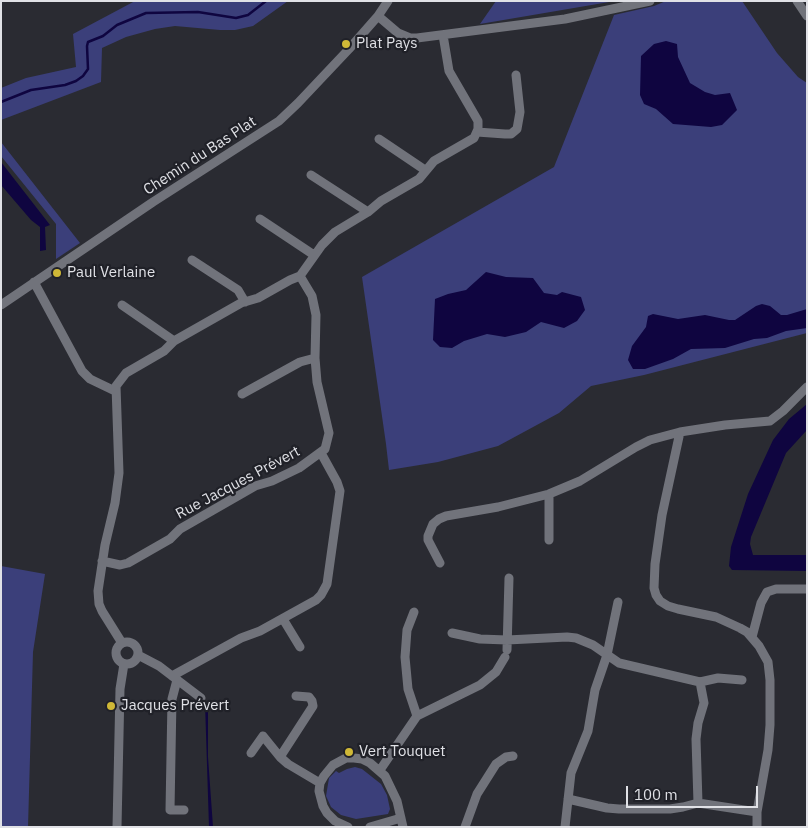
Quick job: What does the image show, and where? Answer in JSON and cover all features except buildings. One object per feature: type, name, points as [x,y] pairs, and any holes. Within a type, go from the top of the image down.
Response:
[{"type":"street","name":"Chemin du Bas Plat","points":[[1,305],[279,121],[326,74],[378,16],[388,1]]},
{"type":"street","points":[[378,16],[404,37],[417,38],[565,19],[650,1]]},
{"type":"street","points":[[797,1],[807,16]]},
{"type":"street","points":[[122,643],[99,604],[98,591],[102,561],[115,503],[118,473],[115,391],[122,376],[164,351],[174,341],[246,302],[258,298],[300,276],[314,255],[335,232],[418,179],[434,160],[468,142],[477,132],[478,121],[449,71],[443,35]]},
{"type":"street","points":[[477,132],[511,134],[517,129],[520,112],[516,74]]},
{"type":"street","points":[[379,139],[425,170]]},
{"type":"street","points":[[311,175],[368,212]]},
{"type":"street","points":[[260,219],[314,255]]},
{"type":"street","points":[[192,260],[238,290],[246,302]]},
{"type":"street","points":[[300,276],[314,302],[316,315],[315,358],[318,390],[329,433],[327,444],[321,453]]},
{"type":"street","points":[[34,282],[82,372],[90,379],[115,391]]},
{"type":"street","points":[[122,304],[174,341]]},
{"type":"street","points":[[242,394],[300,362],[315,358]]},
{"type":"street","points":[[440,563],[428,540],[434,524],[439,519],[446,516],[498,508],[549,494],[580,481],[650,440],[680,432],[725,424],[770,421],[807,387]]},
{"type":"street","points":[[680,432],[662,515],[655,564],[656,595],[660,601],[668,606],[716,617],[740,628],[752,637],[765,655],[769,669],[771,700],[768,750],[757,812],[757,827]]},
{"type":"street","name":"Rue Jacques Prévert","points":[[102,561],[116,565],[128,563],[170,539],[180,529],[255,486],[272,481],[299,468],[321,453],[340,491],[327,584],[316,600],[260,632],[241,638],[175,678]]},
{"type":"street","points":[[549,494],[549,540]]},
{"type":"street","points":[[380,770],[417,716],[480,685],[496,672],[506,649],[509,578]]},
{"type":"street","points":[[752,637],[761,603],[767,592],[776,589],[807,589]]},
{"type":"street","points":[[565,827],[571,773],[588,731],[594,690],[607,655],[618,602]]},
{"type":"street","points":[[414,612],[407,630],[405,657],[408,689],[417,716]]},
{"type":"street","points":[[283,618],[300,647]]},
{"type":"street","points":[[452,633],[480,639],[506,649],[567,637],[576,638],[593,645],[619,663],[700,682],[718,678],[742,680]]},
{"type":"street","points":[[128,642],[137,649],[138,655],[133,662],[124,664],[118,660],[117,648],[122,643],[128,642]]},
{"type":"street","points":[[138,655],[153,662],[201,698]]},
{"type":"street","points":[[117,825],[120,689],[124,664]]},
{"type":"street","points":[[175,678],[172,699],[170,810],[184,810]]},
{"type":"street","points":[[698,803],[696,739],[704,703],[700,682]]},
{"type":"street","points":[[280,758],[313,706],[312,700],[309,697],[296,696]]},
{"type":"street","points":[[251,752],[263,736],[280,758],[320,783]]},
{"type":"street","points":[[465,827],[477,794],[496,764],[501,759],[513,756]]},
{"type":"street","points":[[348,827],[334,824],[323,806],[319,791],[320,783],[328,770],[333,764],[346,758],[362,759],[380,770],[392,786],[398,801],[402,822],[370,827]]},
{"type":"street","points":[[568,799],[607,808],[670,809],[698,803],[757,812]]},
{"type":"shaded area","points":[[135,1],[288,1],[253,26],[235,30],[175,26],[126,37],[102,48],[101,82],[1,120],[1,88],[26,78],[76,67],[73,34]]},
{"type":"shaded area","points":[[496,1],[615,1],[480,24]]},
{"type":"shaded area","points":[[666,1],[742,1],[777,53],[798,77],[807,83],[807,333],[644,375],[591,386],[559,413],[498,446],[438,462],[389,470],[362,277],[554,167],[614,15],[654,6]]},
{"type":"shaded area","points":[[666,41],[677,44],[678,57],[690,83],[705,92],[715,95],[730,93],[737,110],[722,125],[711,127],[673,124],[656,109],[644,104],[640,95],[641,56],[654,44]]},
{"type":"shaded area","points":[[1,142],[80,243],[56,259],[56,224],[1,156]]},
{"type":"shaded area","points":[[1,162],[50,225],[45,227],[46,250],[40,251],[40,227],[31,220],[1,185]]},
{"type":"shaded area","points":[[486,272],[506,277],[533,278],[544,293],[557,295],[562,292],[581,297],[585,310],[577,321],[564,328],[541,322],[526,332],[505,337],[487,334],[464,341],[452,348],[440,347],[433,340],[435,299],[466,290]]},
{"type":"shaded area","points":[[762,304],[770,306],[781,315],[807,309],[807,328],[786,331],[767,338],[754,339],[725,348],[691,349],[673,359],[645,369],[633,369],[628,360],[632,346],[646,327],[648,316],[653,314],[678,319],[705,315],[735,320]]},
{"type":"shaded area","points":[[807,404],[807,430],[786,453],[751,537],[750,544],[753,555],[807,555],[807,571],[732,570],[729,566],[731,547],[748,494],[773,440],[789,419]]},
{"type":"shaded area","points":[[1,566],[45,574],[33,652],[28,827],[1,827]]},
{"type":"shaded area","points":[[205,703],[208,703],[208,757],[213,827],[209,827]]},
{"type":"shaded area","points":[[355,767],[362,769],[381,784],[387,795],[390,809],[388,814],[356,819],[341,815],[331,807],[326,796],[329,778],[336,771],[339,773]]},
{"type":"waterway","points":[[1,102],[31,90],[65,85],[76,81],[88,69],[88,42],[103,36],[117,25],[146,13],[198,12],[236,18],[248,15],[266,1]]},
{"type":"place","name":"Plat Pays","points":[[346,44]]},
{"type":"place","name":"Paul Verlaine","points":[[57,273]]},
{"type":"place","name":"Jacques Prévert","points":[[111,706]]},
{"type":"place","name":"Vert Touquet","points":[[349,752]]}]
